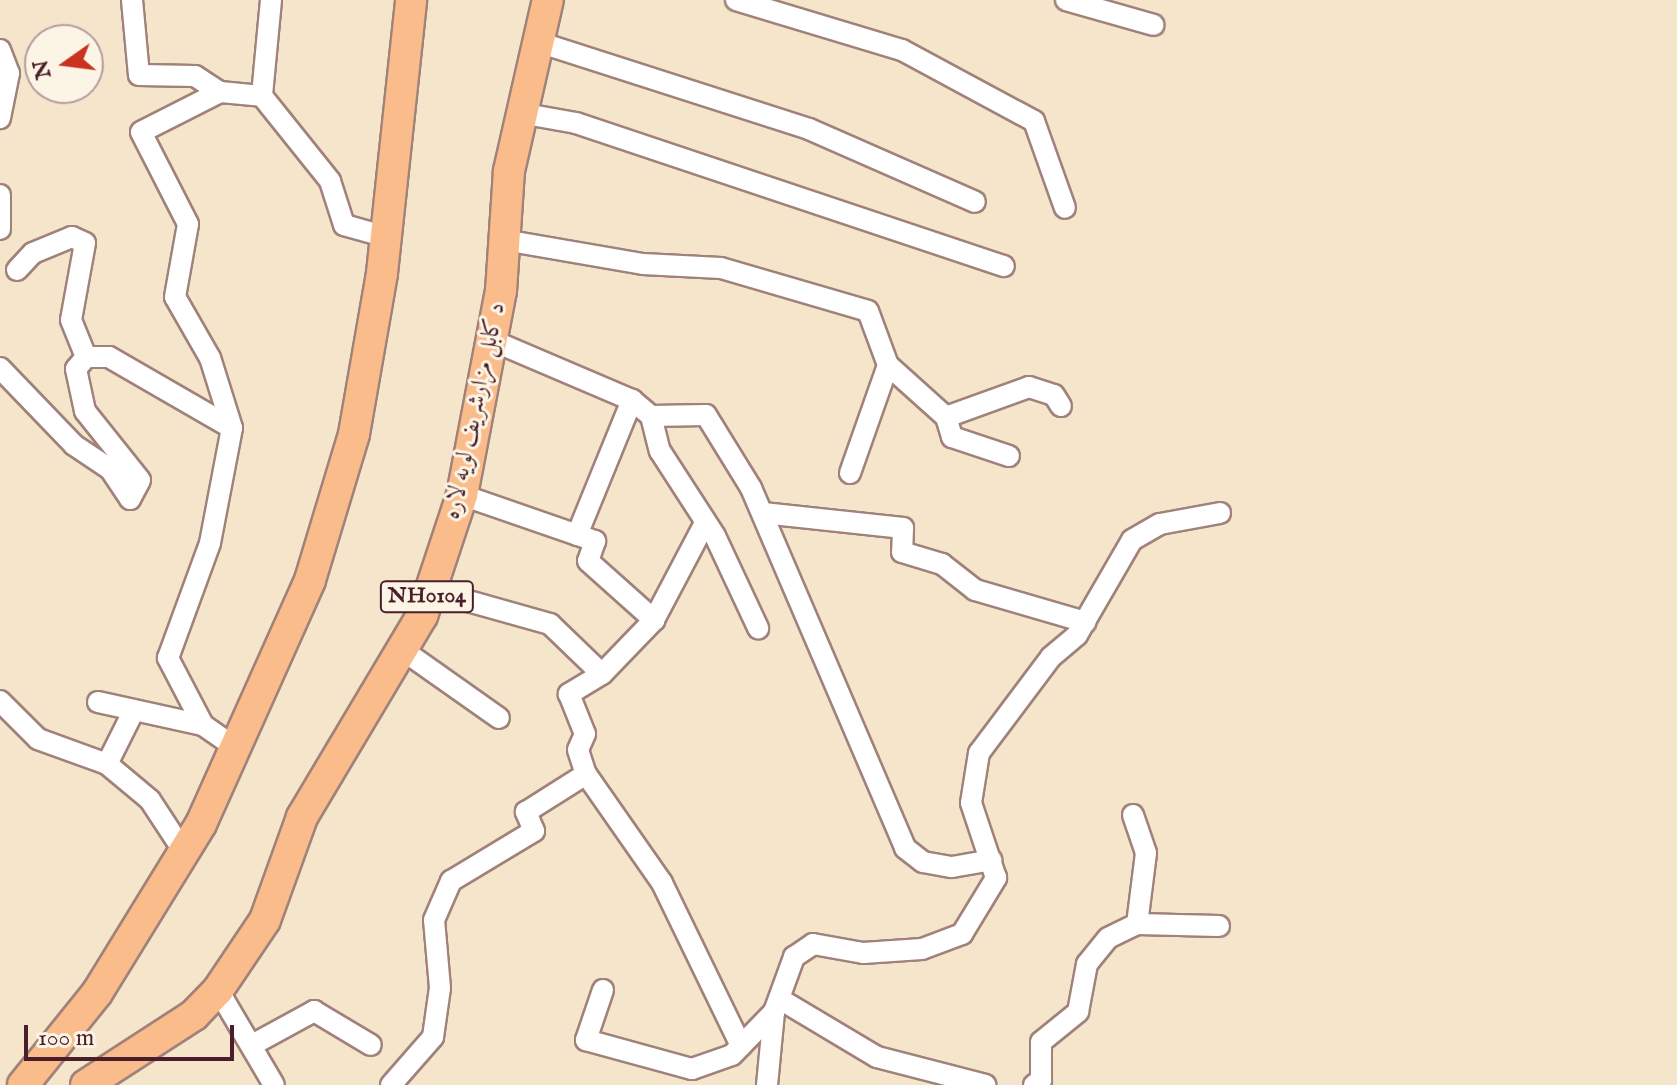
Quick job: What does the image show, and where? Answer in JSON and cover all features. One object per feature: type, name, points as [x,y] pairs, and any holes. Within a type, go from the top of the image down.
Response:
[{"type":"highway","points":[[23,1085],[97,993],[184,852],[236,748],[310,580],[345,463],[387,237],[411,0]]},
{"type":"highway","name":"د کابل مزارشریف لویه لاره","points":[[86,1085],[194,1015],[218,990],[265,920],[302,817],[404,651],[462,495],[491,340],[520,113],[535,41],[548,0]]},
{"type":"street","points":[[132,0],[139,75],[195,76],[220,92],[262,96]]},
{"type":"street","points":[[271,0],[262,96],[330,181],[344,225],[387,237]]},
{"type":"street","points":[[736,0],[902,50],[1034,121],[1065,208]]},
{"type":"street","points":[[1066,0],[1154,25]]},
{"type":"street","points":[[535,41],[809,129],[975,202]]},
{"type":"street","points":[[0,50],[9,73],[0,118]]},
{"type":"street","points":[[203,725],[168,658],[210,543],[232,428],[210,358],[175,297],[188,224],[141,132],[220,92]]},
{"type":"street","points":[[520,113],[576,123],[1004,266]]},
{"type":"street","points":[[0,195],[0,229]]},
{"type":"street","points":[[17,270],[33,253],[72,237],[90,238],[71,320],[86,357]]},
{"type":"street","points":[[504,240],[643,264],[721,268],[868,311],[888,365],[946,417],[952,437],[1009,456]]},
{"type":"street","points":[[491,340],[632,400],[651,416],[660,451],[704,525],[758,628]]},
{"type":"street","points":[[86,357],[109,357],[232,428]]},
{"type":"street","points":[[0,368],[74,445],[110,469],[130,499],[140,480],[85,411],[76,369],[86,357]]},
{"type":"street","points":[[850,473],[888,365]]},
{"type":"street","points":[[946,417],[1029,387],[1054,395],[1061,406]]},
{"type":"street","points":[[577,535],[632,400]]},
{"type":"street","points":[[651,416],[706,415],[763,513],[905,848],[923,862],[952,867],[991,860]]},
{"type":"street","points":[[462,495],[597,543],[588,561],[654,620]]},
{"type":"street","points":[[763,513],[903,528],[902,552],[942,564],[1002,600],[1085,622]]},
{"type":"street","points":[[767,1085],[778,1007],[794,957],[813,944],[863,953],[922,949],[962,934],[996,878],[971,803],[979,753],[1085,622],[1132,540],[1160,524],[1220,513]]},
{"type":"street","points":[[704,525],[654,620],[602,674],[569,694],[585,734],[578,750],[586,774],[677,909],[741,1046]]},
{"type":"street","points":[[429,590],[550,624],[602,674]]},
{"type":"street","points":[[404,651],[499,718]]},
{"type":"street","points":[[0,701],[38,739],[107,764],[150,800],[184,852]]},
{"type":"street","points":[[98,702],[203,725],[236,748]]},
{"type":"street","points":[[107,764],[134,710]]},
{"type":"street","points":[[391,1085],[433,1037],[440,988],[434,920],[451,881],[534,831],[526,812],[586,774]]},
{"type":"street","points":[[1133,815],[1146,853],[1137,924]]},
{"type":"street","points":[[1034,1085],[1041,1042],[1078,1012],[1087,964],[1108,938],[1137,924],[1219,926]]},
{"type":"street","points":[[218,990],[274,1085]]},
{"type":"street","points":[[603,990],[586,1040],[607,1049],[692,1069],[741,1046],[778,1007]]},
{"type":"street","points":[[778,1007],[877,1057],[985,1085]]},
{"type":"street","points":[[252,1045],[314,1011],[371,1045]]}]
